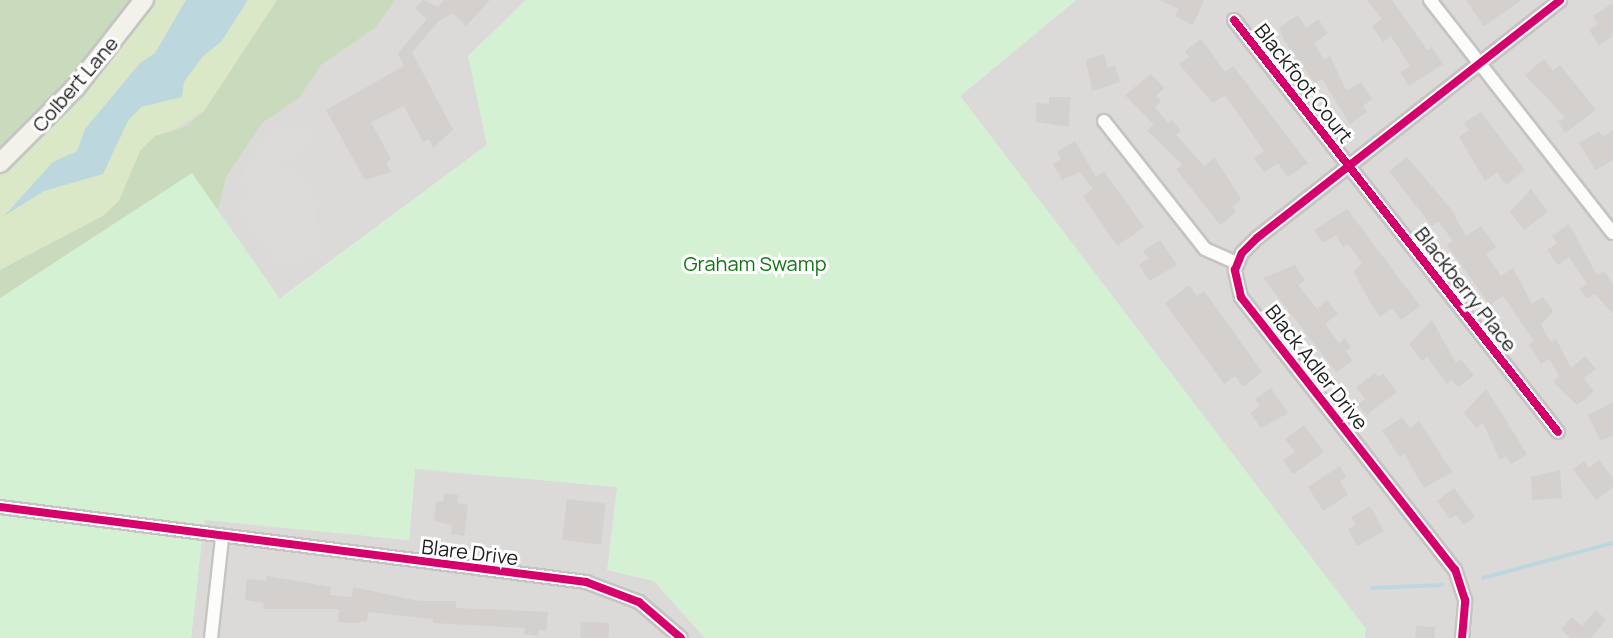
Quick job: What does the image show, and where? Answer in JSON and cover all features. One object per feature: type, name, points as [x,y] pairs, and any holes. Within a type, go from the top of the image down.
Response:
[{"type":"street","name":"Colbert Lane","points":[[0,163],[75,88],[144,0]]},
{"type":"street","points":[[1430,0],[1613,233]]},
{"type":"street","points":[[1104,121],[1205,249],[1236,263],[1257,238],[1560,0]]},
{"type":"street","name":"Blackfoot Court","points":[[1234,20],[1349,166]]},
{"type":"street","name":"Blackberry Place","points":[[1349,166],[1558,432]]},
{"type":"street","name":"Black Adler Drive","points":[[1236,263],[1235,281],[1241,297],[1455,570],[1465,600],[1462,638]]},
{"type":"street","name":"Blare Drive","points":[[0,507],[222,539],[586,582],[639,602],[681,638]]},
{"type":"street","points":[[211,638],[222,539]]},
{"type":"shaded area","points":[[153,0],[526,0],[469,56],[487,145],[279,299],[0,298],[0,173],[96,76]]},
{"type":"shaded area","points":[[1076,0],[1613,0],[1613,638],[1365,638],[1365,629],[960,96]]},
{"type":"shaded area","points":[[283,122],[290,130],[301,122],[316,140],[293,161],[286,154],[279,163],[283,166],[290,161],[322,205],[314,211],[323,248],[294,269],[287,260],[277,265],[236,207],[245,201],[247,186],[239,179],[268,134]]},
{"type":"shaded area","points":[[415,468],[618,487],[608,570],[654,581],[705,638],[191,638],[204,519],[409,540]]},
{"type":"green space","points":[[0,0],[137,0],[99,55],[0,152]]},
{"type":"green space","points":[[153,0],[277,0],[205,110],[140,151],[119,201],[103,216],[0,270],[0,173],[96,76]]},
{"type":"green space","points":[[277,0],[395,0],[376,27],[321,65],[299,98],[262,123],[226,177],[209,246],[0,458],[0,270],[103,216],[119,201],[140,151],[155,136],[187,126],[205,110]]},
{"type":"green space","name":"Graham Swamp","points":[[526,0],[1076,0],[960,96],[1366,629],[1365,638],[705,638],[654,581],[607,570],[617,487],[415,469],[409,540],[204,520],[191,638],[0,638],[0,298],[192,173],[280,299],[487,145],[468,56]]},
{"type":"water","points":[[186,0],[248,0],[221,42],[203,56],[184,82],[182,97],[141,107],[128,121],[103,174],[44,191],[4,216],[53,162],[77,151],[85,129],[140,63],[155,53]]},
{"type":"building","points":[[423,0],[438,7],[444,0],[490,0],[466,26],[453,13],[439,21],[412,52],[453,130],[433,148],[429,139],[423,142],[404,106],[371,122],[391,159],[386,163],[391,172],[365,180],[326,110],[404,66],[398,53],[427,19],[415,8]]},
{"type":"building","points":[[1159,0],[1204,0],[1193,25],[1175,16],[1179,9]]},
{"type":"building","points":[[1367,0],[1392,0],[1427,50],[1432,47],[1443,64],[1409,86],[1400,72],[1410,66],[1391,36],[1383,42],[1372,26],[1382,19]]},
{"type":"building","points":[[1466,0],[1522,0],[1484,26]]},
{"type":"building","points":[[1613,3],[1613,36],[1599,45],[1589,30],[1598,24],[1593,16]]},
{"type":"building","points":[[1298,15],[1306,28],[1318,19],[1328,33],[1314,43],[1324,60],[1330,56],[1346,90],[1361,83],[1372,99],[1363,106],[1367,112],[1350,124],[1322,79],[1315,83],[1285,42],[1279,28]]},
{"type":"building","points":[[1201,39],[1225,72],[1233,66],[1308,163],[1288,177],[1278,163],[1264,172],[1254,158],[1264,151],[1225,95],[1213,103],[1179,64],[1189,57],[1185,51]]},
{"type":"building","points":[[1104,54],[1108,68],[1115,65],[1120,82],[1092,91],[1086,60]]},
{"type":"building","points":[[1544,59],[1553,71],[1560,65],[1596,110],[1565,133],[1558,122],[1565,117],[1525,75]]},
{"type":"building","points":[[1151,74],[1164,88],[1156,96],[1161,102],[1155,107],[1168,123],[1172,120],[1181,131],[1176,135],[1204,166],[1215,158],[1241,199],[1232,207],[1236,212],[1220,225],[1176,169],[1182,165],[1147,130],[1154,125],[1125,95]]},
{"type":"building","points":[[1049,97],[1070,97],[1069,127],[1036,122],[1036,103],[1049,104]]},
{"type":"building","points":[[1481,112],[1525,170],[1506,185],[1497,172],[1485,181],[1459,137],[1469,130],[1464,123]]},
{"type":"building","points":[[1613,130],[1613,160],[1596,170],[1579,143],[1599,131],[1603,137]]},
{"type":"building","points":[[1075,141],[1096,177],[1104,171],[1144,227],[1117,246],[1083,196],[1093,189],[1080,172],[1062,180],[1053,164],[1061,159],[1057,152]]},
{"type":"building","points":[[1407,157],[1451,209],[1466,236],[1481,226],[1496,247],[1486,254],[1501,276],[1513,268],[1532,304],[1543,297],[1553,311],[1541,325],[1551,342],[1556,339],[1571,368],[1585,356],[1596,369],[1584,378],[1594,392],[1577,405],[1553,382],[1559,376],[1549,359],[1541,364],[1529,344],[1534,341],[1503,296],[1490,305],[1447,245],[1453,241],[1438,221],[1432,226],[1389,171]]},
{"type":"building","points":[[1531,189],[1548,212],[1524,230],[1510,212]]},
{"type":"building","points":[[1347,209],[1420,306],[1401,320],[1392,308],[1380,317],[1353,271],[1362,264],[1348,244],[1343,247],[1336,235],[1323,243],[1314,230]]},
{"type":"building","points":[[1569,224],[1597,275],[1604,271],[1613,284],[1613,314],[1595,294],[1587,299],[1580,289],[1587,284],[1569,257],[1558,265],[1547,250],[1557,243],[1552,236]]},
{"type":"building","points":[[1160,240],[1177,265],[1149,281],[1139,265],[1149,258],[1143,251]]},
{"type":"building","points":[[1295,265],[1305,281],[1298,285],[1317,309],[1327,300],[1338,314],[1325,324],[1339,343],[1345,338],[1351,347],[1346,351],[1353,361],[1336,372],[1263,278]]},
{"type":"building","points":[[1189,285],[1197,296],[1204,291],[1262,372],[1243,387],[1235,376],[1224,384],[1165,303]]},
{"type":"building","points":[[1432,320],[1456,363],[1461,359],[1474,376],[1458,387],[1452,380],[1447,384],[1427,357],[1422,361],[1409,344]]},
{"type":"building","points":[[1375,373],[1378,377],[1383,374],[1397,392],[1366,415],[1358,405],[1365,399],[1356,387]]},
{"type":"building","points":[[1271,388],[1288,413],[1261,428],[1250,413],[1260,406],[1255,399]]},
{"type":"building","points":[[1486,389],[1527,454],[1511,464],[1506,456],[1500,460],[1483,423],[1476,428],[1464,413]]},
{"type":"building","points":[[1613,402],[1613,435],[1601,441],[1588,415]]},
{"type":"building","points":[[1402,417],[1410,428],[1419,421],[1452,472],[1424,488],[1404,454],[1400,457],[1382,431]]},
{"type":"building","points":[[1304,425],[1324,452],[1293,474],[1283,460],[1295,452],[1285,439]]},
{"type":"building","points":[[1599,460],[1613,478],[1613,487],[1596,500],[1573,469],[1584,461],[1589,468]]},
{"type":"building","points":[[1340,466],[1346,477],[1340,481],[1348,495],[1323,511],[1308,487]]},
{"type":"building","points":[[1560,470],[1562,498],[1532,500],[1531,477]]},
{"type":"building","points":[[1454,488],[1475,517],[1464,525],[1456,515],[1450,519],[1437,501]]},
{"type":"building","points":[[444,493],[458,495],[457,503],[468,505],[464,536],[451,534],[452,525],[434,521],[436,501],[443,502]]},
{"type":"building","points":[[567,499],[606,504],[601,544],[562,540]]},
{"type":"building","points":[[1370,506],[1384,531],[1357,546],[1348,529],[1356,525],[1351,517]]},
{"type":"building","points":[[267,576],[331,587],[330,595],[352,597],[353,587],[418,601],[456,601],[456,608],[548,612],[546,631],[539,630],[538,636],[524,634],[525,628],[433,623],[433,619],[368,612],[367,621],[338,622],[339,609],[263,609],[264,603],[245,600],[247,579],[266,581]]},
{"type":"building","points":[[1596,610],[1606,620],[1591,638],[1570,638],[1561,629],[1572,617],[1582,626]]},
{"type":"building","points":[[581,622],[609,623],[608,638],[580,638]]},
{"type":"building","points":[[1416,626],[1435,627],[1434,638],[1415,638]]},
{"type":"waterway","points":[[1483,578],[1613,543]]},
{"type":"waterway","points":[[1372,588],[1442,585]]},
{"type":"cycle path","points":[[1462,638],[1465,600],[1455,570],[1241,297],[1235,270],[1242,253],[1257,238],[1560,0]]},
{"type":"cycle path","points":[[1234,20],[1558,432]]},
{"type":"cycle path","points":[[0,507],[586,582],[639,602],[681,638]]}]
